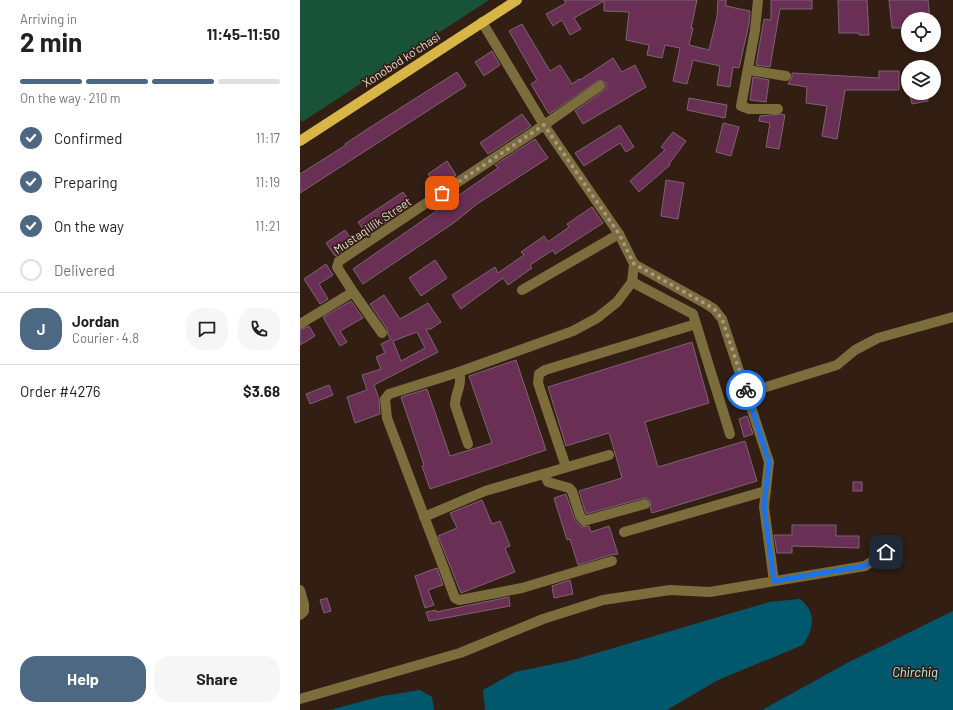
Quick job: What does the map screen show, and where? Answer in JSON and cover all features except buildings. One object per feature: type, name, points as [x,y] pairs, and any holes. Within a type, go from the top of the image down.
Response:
[{"type":"main road","name":"Xonobod koʻchasi","points":[[300,140],[517,0]]},
{"type":"street","points":[[758,0],[756,30],[741,106],[749,109],[778,109]]},
{"type":"street","points":[[482,22],[544,125],[619,234],[634,264],[632,282],[617,302],[597,318],[573,331],[459,372],[393,392],[387,397],[387,418],[452,594],[455,598],[459,600],[522,588],[612,561]]},
{"type":"street","points":[[748,70],[786,76]]},
{"type":"street","name":"Mustaqillik Street","points":[[382,333],[337,267],[338,261],[544,125],[600,86]]},
{"type":"street","points":[[522,290],[619,234]]},
{"type":"street","points":[[634,264],[714,309],[722,319],[769,462],[764,507],[774,581]]},
{"type":"street","points":[[632,282],[693,314],[730,434]]},
{"type":"street","points":[[300,324],[353,292]]},
{"type":"street","points":[[747,394],[837,365],[855,350],[878,338],[953,317]]},
{"type":"street","points":[[566,467],[538,383],[539,374],[545,370],[696,324]]},
{"type":"street","points":[[459,372],[461,383],[455,400],[455,405],[468,444]]},
{"type":"street","points":[[424,517],[486,491],[609,455]]},
{"type":"street","points":[[544,474],[548,482],[572,490],[580,516],[584,521],[645,504]]},
{"type":"street","points":[[624,532],[766,490]]},
{"type":"street","points":[[300,699],[460,654],[543,619],[603,600],[670,590],[710,592],[865,566],[886,552]]},
{"type":"street","points":[[300,590],[304,604],[304,611],[300,615]]},
{"type":"green space","points":[[300,0],[489,0],[302,122],[300,118]]},
{"type":"water","points":[[800,599],[809,610],[812,621],[810,633],[803,645],[718,680],[667,710],[485,710],[483,690],[515,672],[573,660],[769,602]]},
{"type":"water","name":"Chirchiq","points":[[953,611],[953,710],[762,710],[847,663]]},
{"type":"water","points":[[420,690],[432,697],[434,710],[330,710],[382,696]]},
{"type":"way so far","points":[[442,193],[544,125],[619,234],[634,264],[706,304],[714,309],[722,319],[746,390]]},
{"type":"route","points":[[746,390],[769,462],[764,507],[774,581],[865,566],[886,552]]}]
